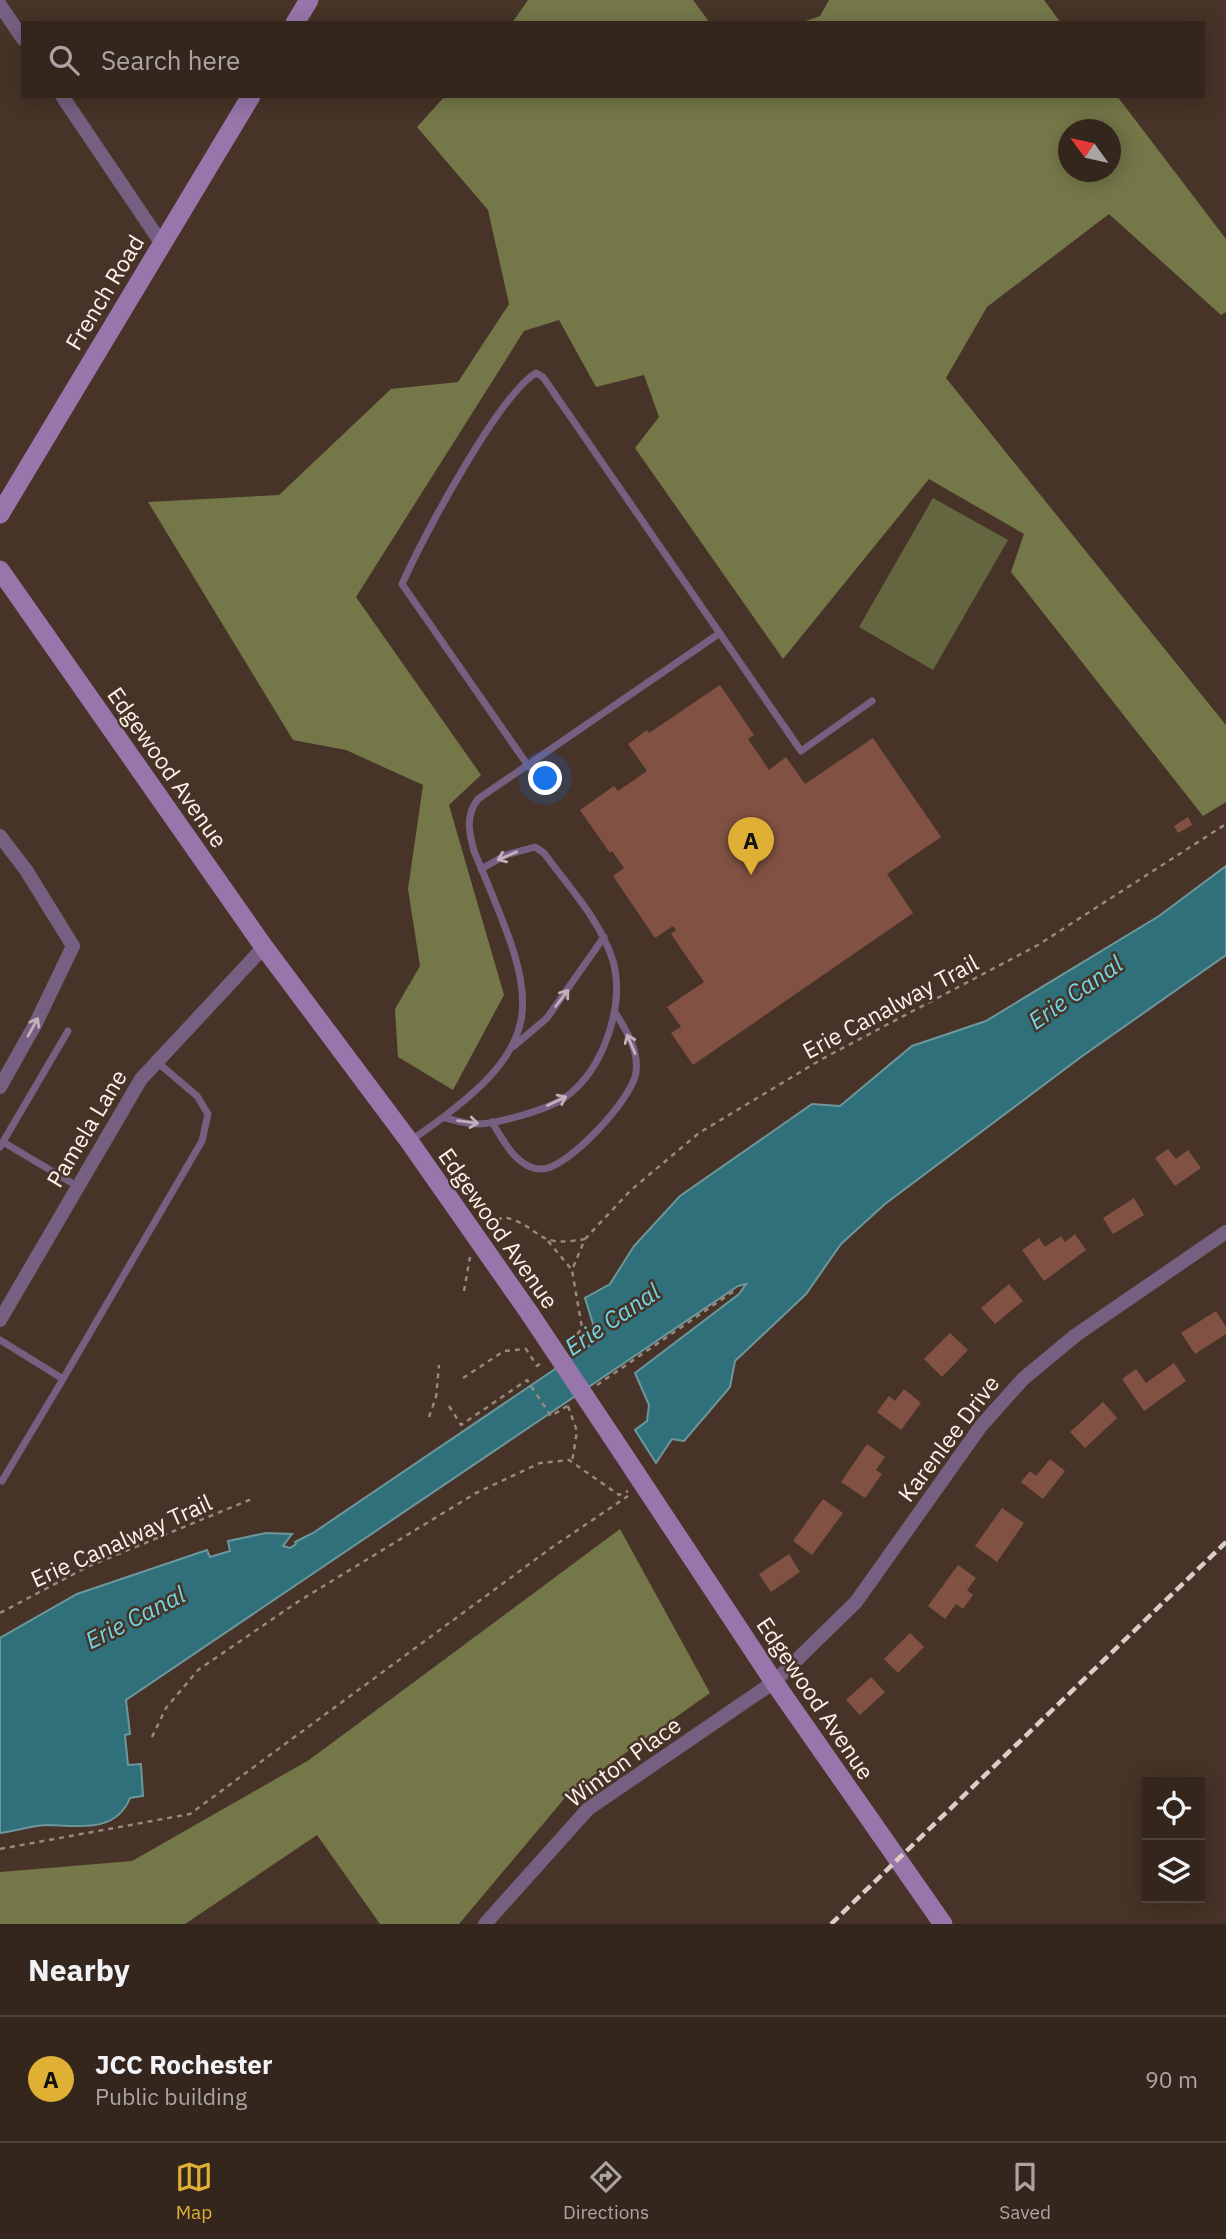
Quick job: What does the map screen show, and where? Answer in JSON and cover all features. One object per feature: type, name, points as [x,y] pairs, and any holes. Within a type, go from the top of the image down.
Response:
[{"type":"street","points":[[296,21],[309,0]]},
{"type":"street","points":[[0,5],[21,35]]},
{"type":"street","points":[[63,98],[162,244]]},
{"type":"street","name":"French Road","points":[[0,514],[250,98]]},
{"type":"street","name":"Edgewood Avenue","points":[[0,570],[264,947],[409,1141],[530,1314],[774,1682],[943,1924]]},
{"type":"street","points":[[0,836],[19,860],[73,946],[36,1024],[0,1087]]},
{"type":"street","name":"Pamela Lane","points":[[0,1320],[131,1094],[157,1062],[264,947]]},
{"type":"street","name":"Karenlee Drive","points":[[774,1682],[856,1602],[981,1426],[1023,1378],[1076,1335],[1226,1232]]},
{"type":"street","name":"Winton Place","points":[[485,1924],[588,1809],[774,1682]]},
{"type":"lane","points":[[528,767],[402,584],[419,546],[504,405],[528,378],[536,373],[543,377],[801,751],[872,701]]},
{"type":"lane","points":[[514,1046],[524,999],[521,972],[469,832],[471,808],[478,799],[720,634]]},
{"type":"lane","points":[[444,1118],[475,1124],[492,1122],[556,1103],[568,1096],[592,1065],[606,1039],[615,1012],[613,963],[604,937],[544,853],[535,848],[506,855],[481,869]]},
{"type":"lane","points":[[409,1141],[444,1118],[500,1066],[514,1046],[547,1018],[604,937]]},
{"type":"lane","points":[[492,1122],[506,1146],[521,1162],[540,1170],[553,1167],[594,1133],[620,1105],[635,1079],[636,1053],[615,1012]]},
{"type":"lane","points":[[68,1031],[1,1144],[77,1186]]},
{"type":"lane","points":[[2,1482],[202,1140],[208,1114],[197,1096],[157,1062]]},
{"type":"lane","points":[[0,1340],[63,1378]]},
{"type":"path","name":"Erie Canalway Trail","points":[[572,1270],[585,1239],[631,1190],[699,1133],[822,1059],[1038,946],[1226,824]]},
{"type":"path","points":[[489,1224],[497,1218],[512,1219],[548,1241],[572,1270],[582,1328],[579,1335],[565,1346]]},
{"type":"path","points":[[548,1241],[562,1243],[585,1239]]},
{"type":"path","points":[[464,1291],[471,1252]]},
{"type":"path","points":[[590,1390],[734,1291]]},
{"type":"path","points":[[463,1378],[513,1348],[526,1349],[537,1366],[547,1359]]},
{"type":"path","points":[[429,1417],[436,1397],[439,1365]]},
{"type":"path","points":[[449,1406],[461,1424],[527,1380],[551,1416],[579,1398]]},
{"type":"path","points":[[568,1406],[577,1430],[572,1462]]},
{"type":"path","points":[[152,1737],[166,1708],[198,1670],[299,1601],[476,1493],[540,1462],[572,1462],[619,1494],[644,1485]]},
{"type":"path","points":[[0,1849],[190,1814],[551,1548],[644,1485]]},
{"type":"path","name":"Erie Canalway Trail","points":[[0,1613],[87,1567],[254,1498]]},
{"type":"green space","points":[[528,0],[693,0],[709,21],[513,21]]},
{"type":"green space","points":[[829,0],[1044,0],[1060,21],[806,21],[820,16]]},
{"type":"green space","points":[[443,98],[1119,98],[1226,239],[1226,312],[1221,315],[1109,214],[987,307],[946,378],[1226,725],[1226,802],[1203,816],[1011,572],[1024,534],[929,479],[783,659],[635,448],[659,417],[644,375],[596,387],[559,320],[524,331],[356,597],[481,775],[449,805],[504,995],[453,1090],[398,1057],[395,1009],[420,966],[408,889],[423,785],[346,750],[293,740],[148,502],[279,495],[391,389],[458,382],[509,304],[488,210],[417,127]]},
{"type":"green space","points":[[933,498],[1008,540],[933,670],[859,627]]},
{"type":"green space","points":[[620,1529],[710,1693],[569,1793],[459,1924],[380,1924],[317,1835],[185,1924],[0,1924],[0,1872],[132,1861],[309,1760]]},
{"type":"water","name":"Erie Canal","points":[[1226,866],[1226,955],[1081,1057],[885,1204],[841,1244],[806,1294],[735,1361],[730,1387],[684,1441],[672,1439],[656,1463],[635,1430],[647,1421],[649,1405],[635,1373],[739,1294],[746,1284],[738,1286],[126,1700],[130,1734],[125,1735],[128,1765],[141,1764],[143,1796],[130,1798],[116,1817],[96,1825],[43,1825],[0,1833],[0,1638],[77,1594],[207,1550],[210,1557],[230,1551],[228,1541],[266,1533],[292,1534],[283,1546],[290,1548],[295,1542],[313,1533],[589,1346],[593,1324],[585,1298],[610,1284],[634,1246],[680,1196],[812,1104],[840,1106],[912,1046],[986,1021],[1159,916]]},
{"type":"building","points":[[720,685],[754,735],[748,739],[769,770],[786,757],[805,784],[873,738],[941,837],[887,874],[913,913],[693,1065],[671,1033],[681,1027],[667,1007],[704,982],[671,934],[676,930],[673,926],[655,938],[613,876],[624,868],[580,810],[614,786],[618,791],[647,771],[628,744]]},
{"type":"building","points":[[1188,817],[1192,825],[1178,833],[1174,826]]},
{"type":"building","points":[[1168,1149],[1176,1159],[1188,1150],[1201,1168],[1175,1186],[1155,1158]]},
{"type":"building","points":[[1134,1198],[1144,1215],[1113,1234],[1103,1218]]},
{"type":"building","points":[[1075,1234],[1086,1250],[1044,1281],[1022,1250],[1039,1238],[1045,1247],[1061,1236],[1065,1242]]},
{"type":"building","points":[[1009,1284],[1023,1301],[995,1324],[981,1308]]},
{"type":"building","points":[[1216,1311],[1226,1327],[1226,1334],[1195,1354],[1181,1333]]},
{"type":"building","points":[[950,1333],[968,1350],[942,1377],[924,1359]]},
{"type":"building","points":[[1174,1363],[1186,1381],[1144,1411],[1122,1379],[1136,1369],[1146,1383]]},
{"type":"building","points":[[904,1389],[921,1403],[901,1430],[877,1412],[889,1396],[895,1401]]},
{"type":"building","points":[[1103,1402],[1117,1418],[1085,1448],[1070,1432]]},
{"type":"building","points":[[867,1444],[885,1457],[876,1470],[882,1474],[865,1498],[841,1482]]},
{"type":"building","points":[[1050,1459],[1065,1471],[1043,1499],[1021,1482],[1030,1471],[1036,1476]]},
{"type":"building","points":[[823,1499],[843,1513],[812,1555],[793,1541]]},
{"type":"building","points":[[1002,1508],[1024,1523],[997,1562],[975,1546]]},
{"type":"building","points":[[789,1554],[800,1572],[771,1592],[759,1574]]},
{"type":"building","points":[[958,1565],[976,1578],[967,1590],[973,1595],[963,1609],[956,1604],[945,1619],[928,1606]]},
{"type":"building","points":[[910,1633],[924,1647],[898,1673],[884,1659]]},
{"type":"building","points":[[871,1677],[885,1692],[860,1715],[846,1700]]},
{"type":"railway","points":[[831,1924],[1226,1542]]},
{"type":"place","name":"JCC Rochester","points":[[751,875]]}]
